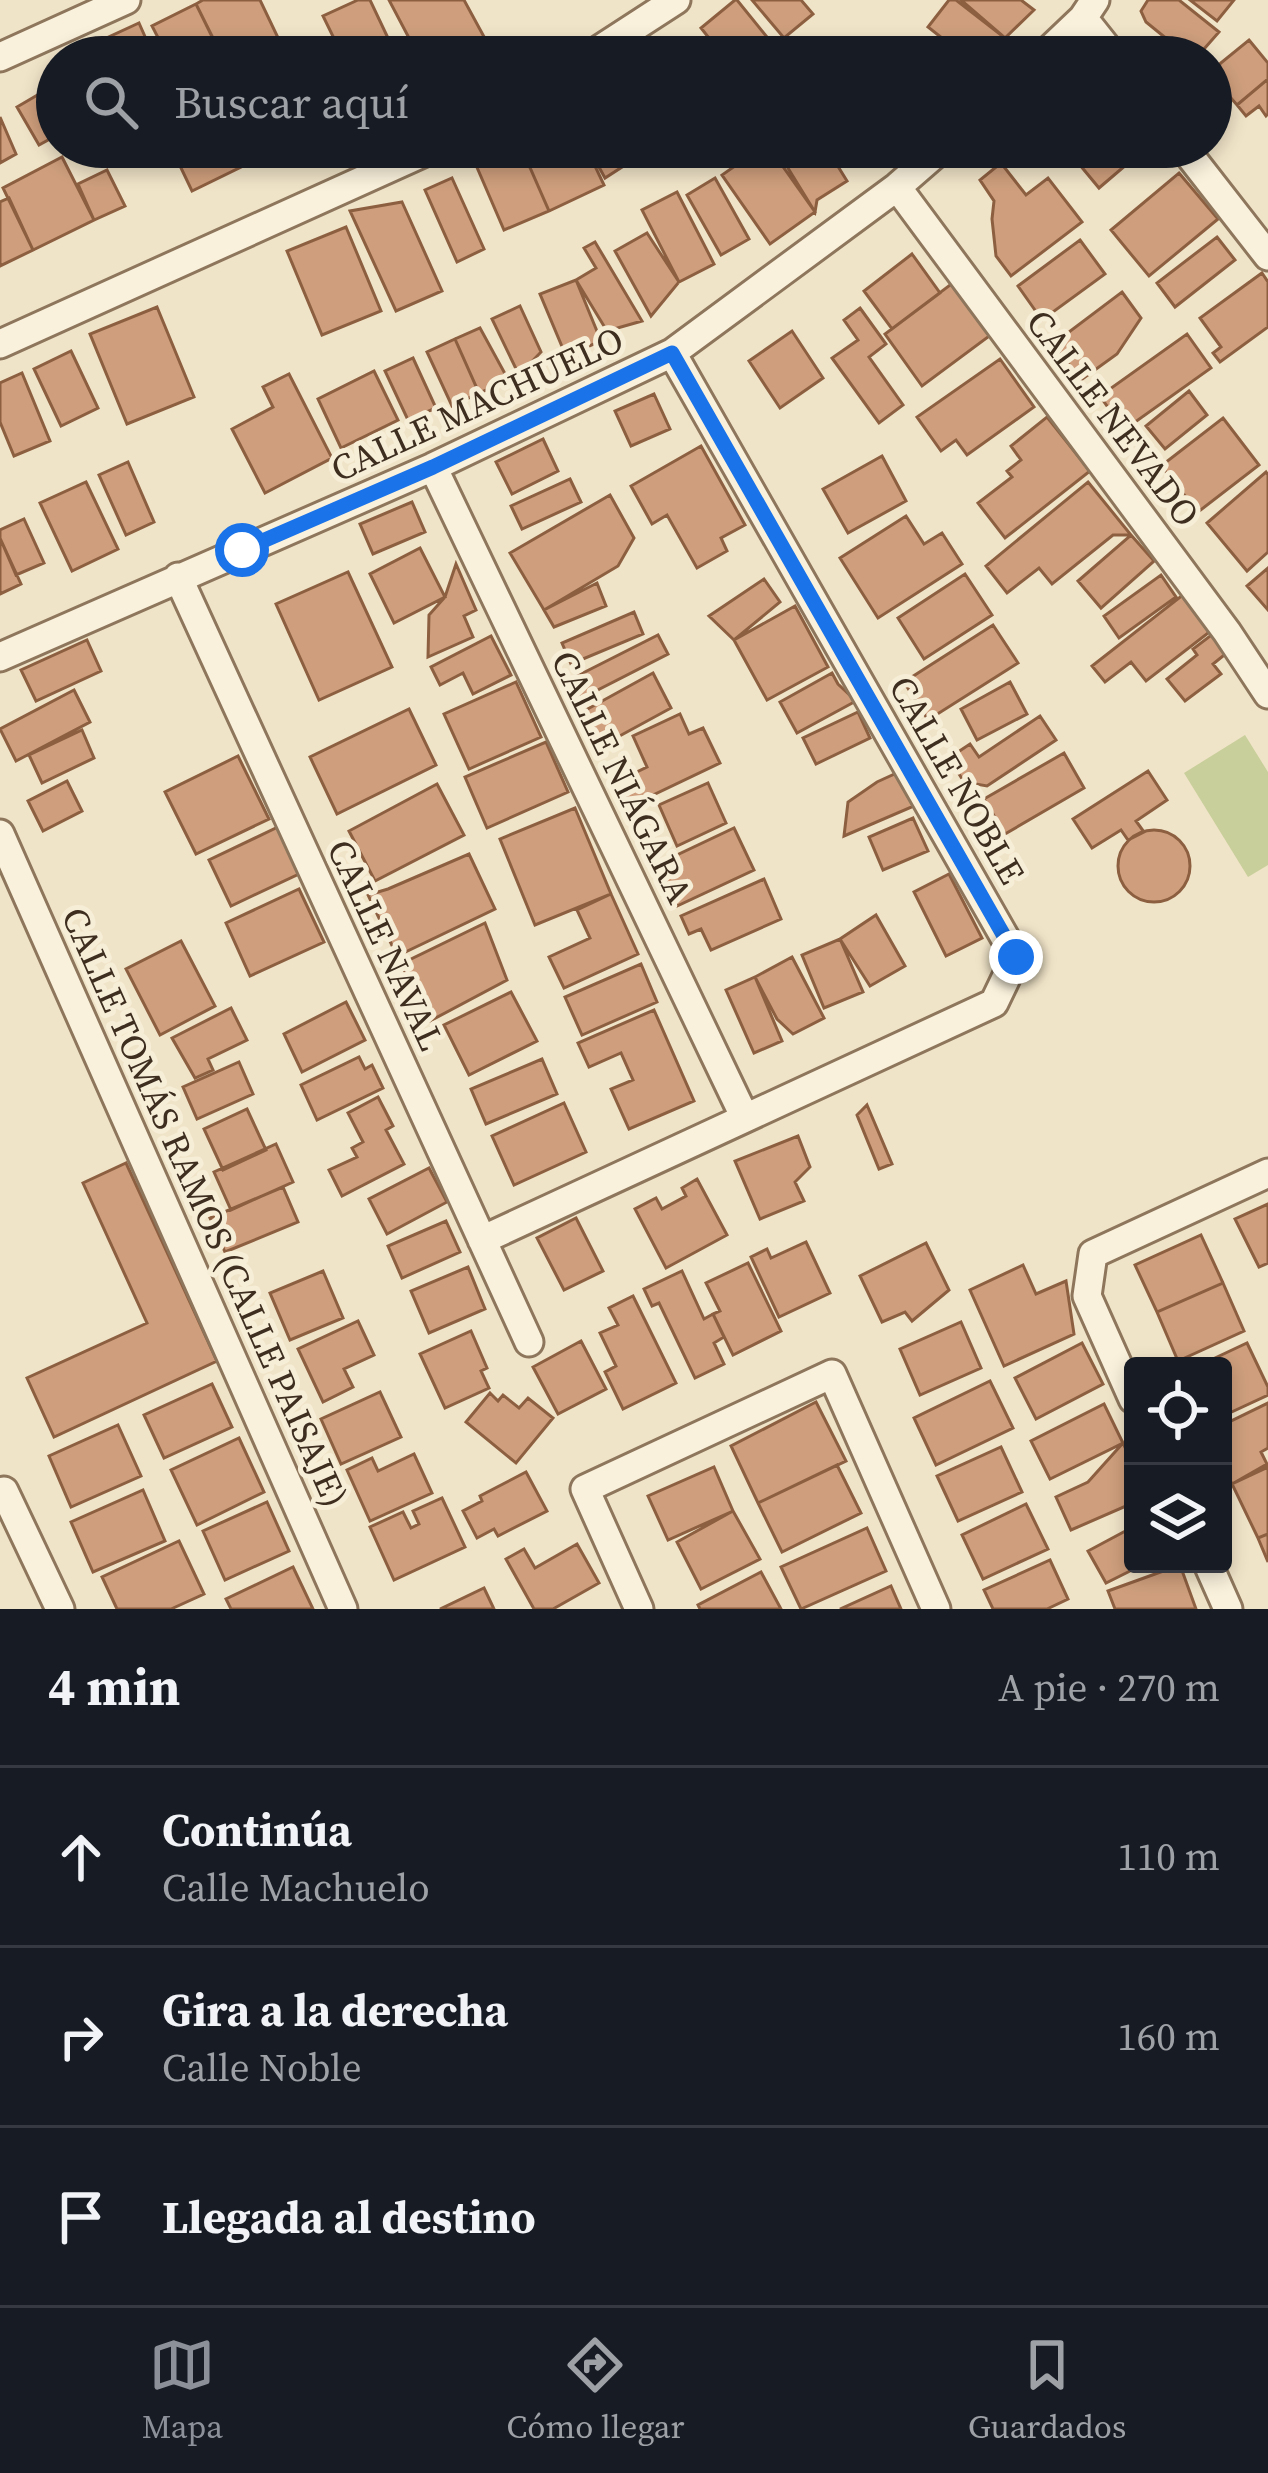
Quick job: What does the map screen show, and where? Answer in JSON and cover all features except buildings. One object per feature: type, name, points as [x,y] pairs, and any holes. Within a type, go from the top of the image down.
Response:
[{"type":"street","points":[[46,36],[126,0]]},
{"type":"street","points":[[620,36],[676,0]]},
{"type":"street","points":[[1063,36],[1089,9],[1103,36]]},
{"type":"street","points":[[0,57],[36,41]]},
{"type":"street","points":[[0,344],[390,168]]},
{"type":"street","name":"CALLE MACHUELO","points":[[0,657],[433,467],[672,353],[919,168]]},
{"type":"street","points":[[1200,168],[1268,256]]},
{"type":"street","name":"CALLE NEVADO","points":[[897,187],[1268,694]]},
{"type":"street","name":"CALLE NOBLE","points":[[482,1240],[994,1003],[1016,957],[672,353]]},
{"type":"street","name":"CALLE NIÁGARA","points":[[433,467],[745,1118]]},
{"type":"street","name":"CALLE NAVAL","points":[[178,578],[529,1342]]},
{"type":"street","name":"CALLE TOMÁS RAMOS (CALLE PAISAJE)","points":[[0,834],[344,1609]]},
{"type":"street","points":[[1124,1379],[1087,1296],[1093,1254],[1268,1173]]},
{"type":"street","points":[[639,1609],[585,1489],[832,1374],[936,1609]]},
{"type":"street","points":[[4,1491],[60,1609]]},
{"type":"street","points":[[1212,1573],[1228,1609]]},
{"type":"green space","points":[[1245,735],[1268,772],[1268,865],[1248,877],[1184,773]]},
{"type":"route","points":[[242,550],[433,467],[672,353],[1016,957]]}]
